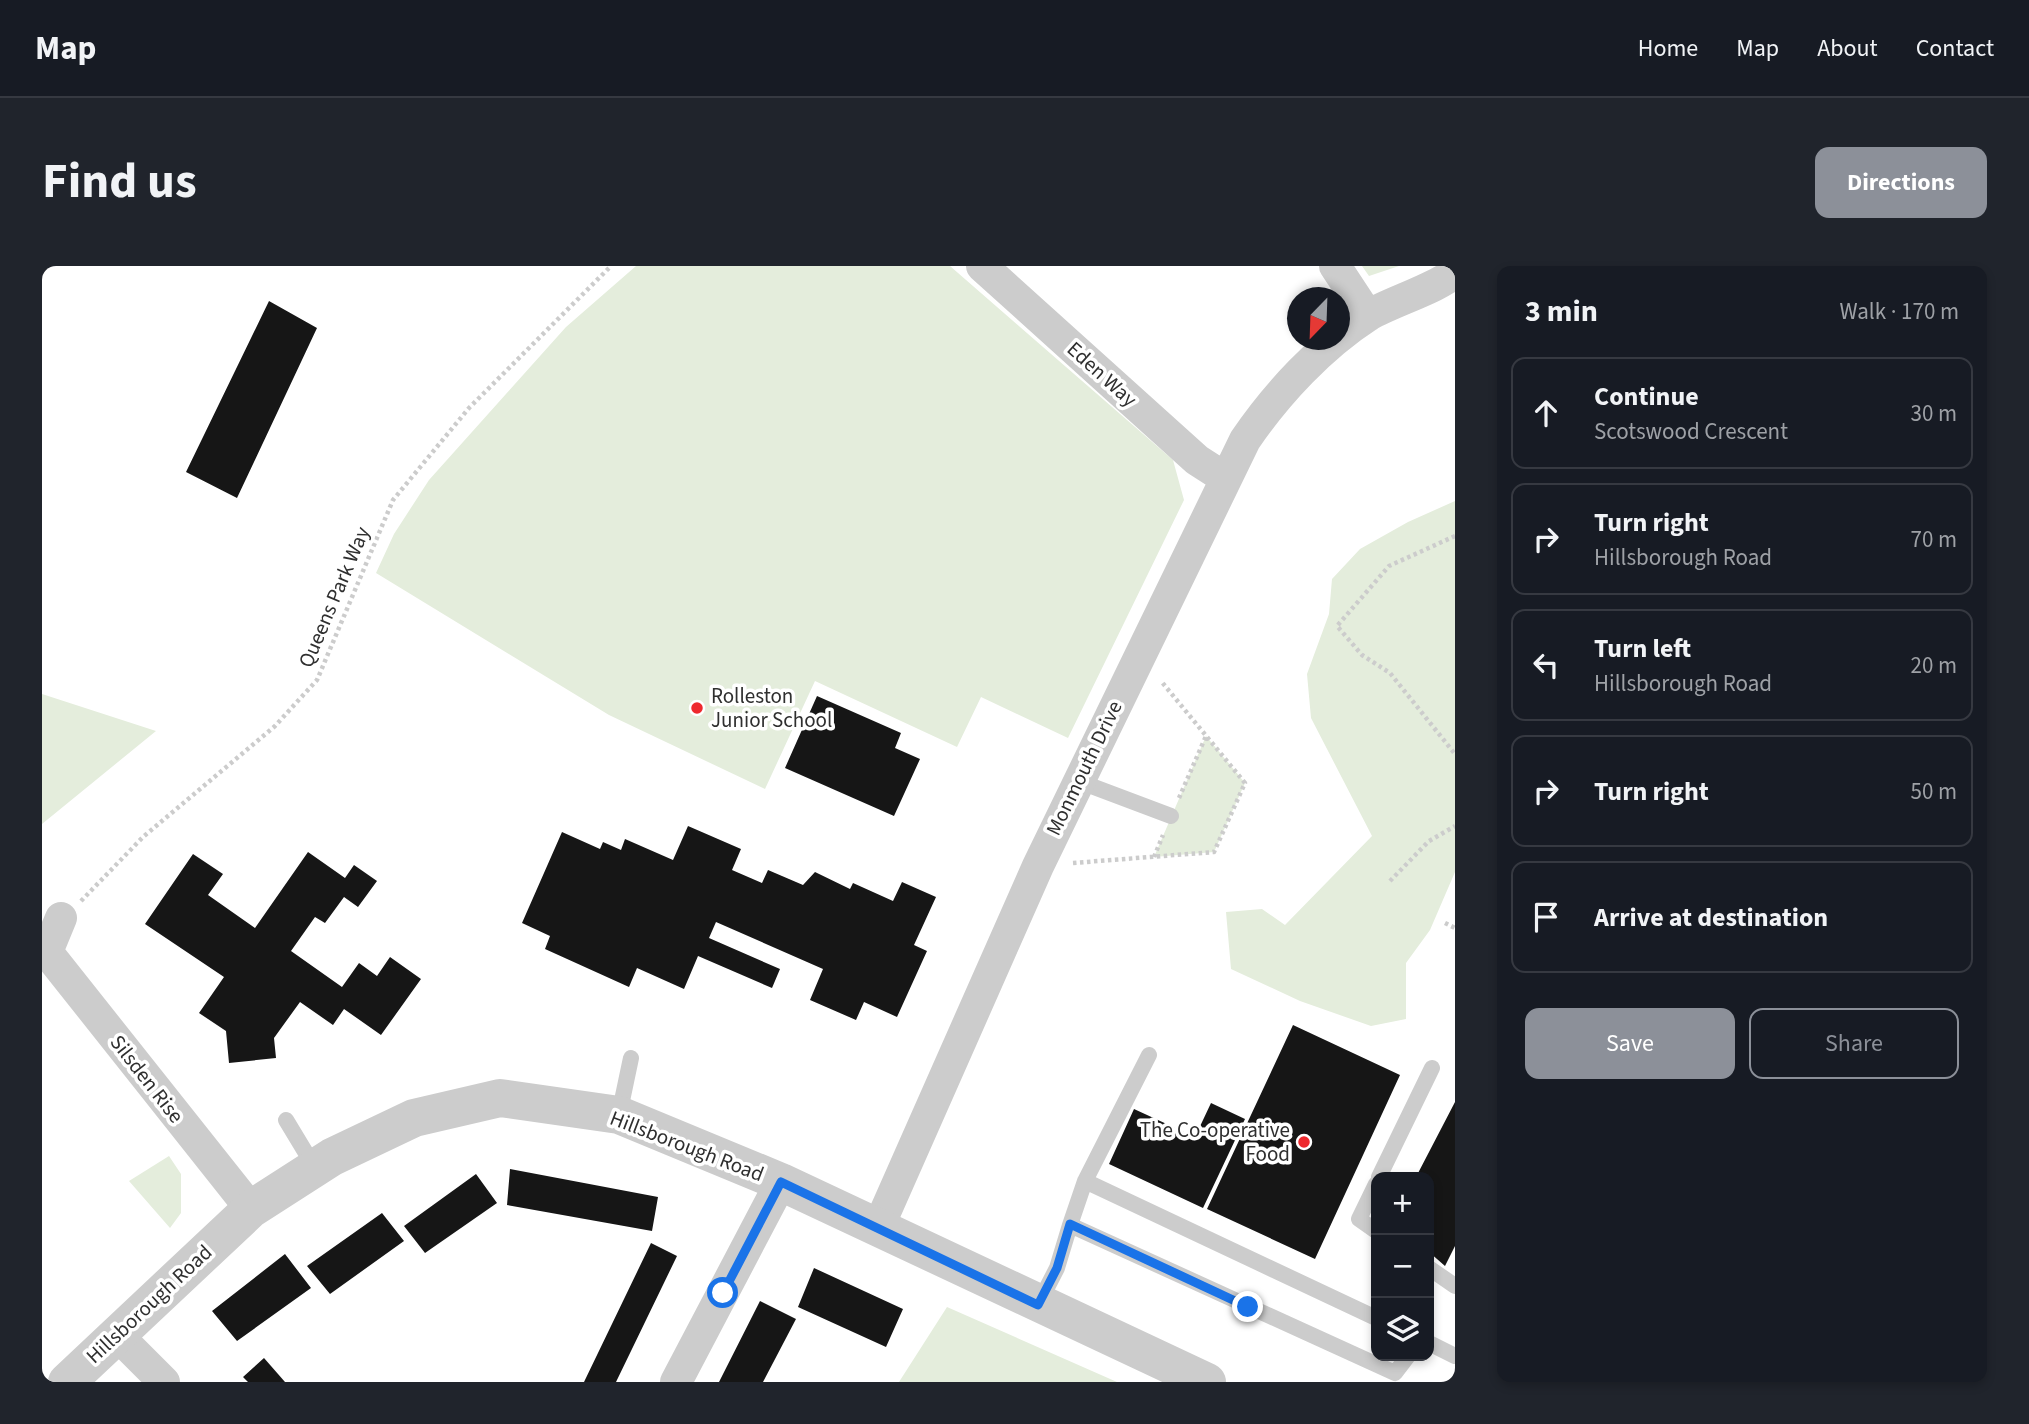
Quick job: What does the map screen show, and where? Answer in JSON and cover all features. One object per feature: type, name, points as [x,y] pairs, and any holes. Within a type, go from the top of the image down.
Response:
[{"type":"street","name":"Eden Way","points":[[982,266],[1197,460],[1225,478]]},
{"type":"street","points":[[1335,266],[1368,316]]},
{"type":"street","name":"Monmouth Drive","points":[[878,1228],[1078,781],[1245,440],[1269,405],[1322,354],[1368,316],[1455,272]]},
{"type":"street","points":[[44,953],[61,918]]},
{"type":"street","name":"Silsden Rise","points":[[44,953],[250,1209]]},
{"type":"street","name":"Hillsborough Road","points":[[67,1382],[250,1209],[315,1168],[414,1118],[500,1098],[619,1115],[781,1182],[1038,1305],[1207,1382]]},
{"type":"street","points":[[676,1382],[781,1182]]},
{"type":"street","points":[[116,1334],[164,1382]]},
{"type":"lane","points":[[1078,781],[1171,816]]},
{"type":"lane","points":[[1038,1305],[1057,1268],[1085,1181],[1149,1055]]},
{"type":"lane","points":[[619,1115],[631,1058]]},
{"type":"lane","points":[[1382,1172],[1432,1068]]},
{"type":"lane","points":[[286,1119],[315,1168]]},
{"type":"lane","points":[[1085,1181],[1371,1316]]},
{"type":"lane","points":[[1371,1194],[1359,1219],[1371,1227]]},
{"type":"lane","points":[[1070,1224],[1395,1373],[1404,1361]]},
{"type":"lane","points":[[1434,1271],[1455,1286]]},
{"type":"lane","points":[[1434,1346],[1455,1356]]},
{"type":"path","name":"Queens Park Way","points":[[61,918],[143,837],[275,726],[317,681],[393,500],[469,408],[611,266]]},
{"type":"path","points":[[1455,536],[1389,566],[1337,626],[1362,655],[1390,673],[1455,754]]},
{"type":"path","points":[[1390,881],[1429,841],[1455,826]]},
{"type":"path","points":[[1445,923],[1455,928]]},
{"type":"green space","points":[[636,266],[950,266],[1173,460],[1184,500],[1068,738],[981,697],[957,747],[815,681],[765,789],[609,715],[376,573],[394,534],[429,480],[566,327]]},
{"type":"green space","points":[[1362,266],[1399,266],[1369,276]]},
{"type":"green space","points":[[1455,501],[1455,872],[1430,930],[1406,963],[1406,1019],[1371,1026],[1300,1001],[1231,969],[1226,912],[1262,909],[1285,925],[1372,836],[1311,718],[1307,674],[1329,614],[1332,579],[1360,549],[1408,522]]},
{"type":"green space","points":[[42,694],[156,731],[42,824]]},
{"type":"green space","points":[[1206,736],[1245,783],[1214,852],[1154,857]]},
{"type":"green space","points":[[169,1156],[181,1174],[181,1213],[170,1228],[129,1181]]},
{"type":"green space","points":[[947,1307],[1117,1382],[899,1382]]},
{"type":"building","points":[[269,301],[317,328],[237,498],[186,472]]},
{"type":"building","points":[[817,696],[901,733],[895,748],[920,759],[894,816],[785,768]]},
{"type":"building","points":[[688,826],[741,849],[732,870],[762,883],[768,870],[803,885],[815,872],[850,889],[853,883],[893,901],[902,882],[936,897],[914,945],[927,951],[897,1017],[864,1002],[856,1020],[810,1000],[823,969],[716,922],[709,938],[780,969],[772,988],[698,956],[684,989],[637,968],[629,987],[545,949],[550,936],[522,923],[562,832],[600,849],[603,842],[621,850],[625,839],[673,860]]},
{"type":"building","points":[[308,852],[345,878],[354,865],[377,881],[358,907],[344,897],[325,923],[315,917],[291,951],[342,987],[359,963],[377,976],[390,957],[421,979],[381,1035],[344,1009],[333,1025],[300,1002],[274,1038],[276,1058],[229,1063],[226,1031],[199,1013],[224,977],[145,924],[193,854],[223,874],[208,895],[255,928]]},
{"type":"building","name":"The Co-operative Food","points":[[1293,1025],[1400,1075],[1315,1259],[1207,1209]]},
{"type":"building","points":[[1455,1102],[1455,1246],[1445,1266],[1434,1256],[1434,1172],[1419,1172]]},
{"type":"building","points":[[1211,1103],[1245,1119],[1203,1208],[1109,1164],[1134,1109],[1195,1137]]},
{"type":"building","points":[[510,1169],[658,1197],[652,1231],[507,1205]]},
{"type":"building","points":[[476,1174],[497,1203],[425,1253],[404,1226]]},
{"type":"building","points":[[382,1213],[404,1241],[330,1294],[307,1266]]},
{"type":"building","points":[[651,1243],[677,1256],[616,1382],[584,1382]]},
{"type":"building","points":[[285,1254],[311,1288],[237,1341],[212,1311]]},
{"type":"building","points":[[814,1268],[903,1309],[886,1347],[798,1307]]},
{"type":"building","points":[[760,1301],[796,1319],[763,1382],[719,1382]]},
{"type":"building","points":[[264,1358],[285,1382],[248,1382],[243,1377]]},
{"type":"place","name":"Rolleston Junior School","points":[[697,708]]},
{"type":"place","name":"The Co-operative Food","points":[[1304,1142]]},
{"type":"route","points":[[723,1293],[781,1182],[1038,1305],[1057,1268],[1070,1224],[1248,1307]]}]
